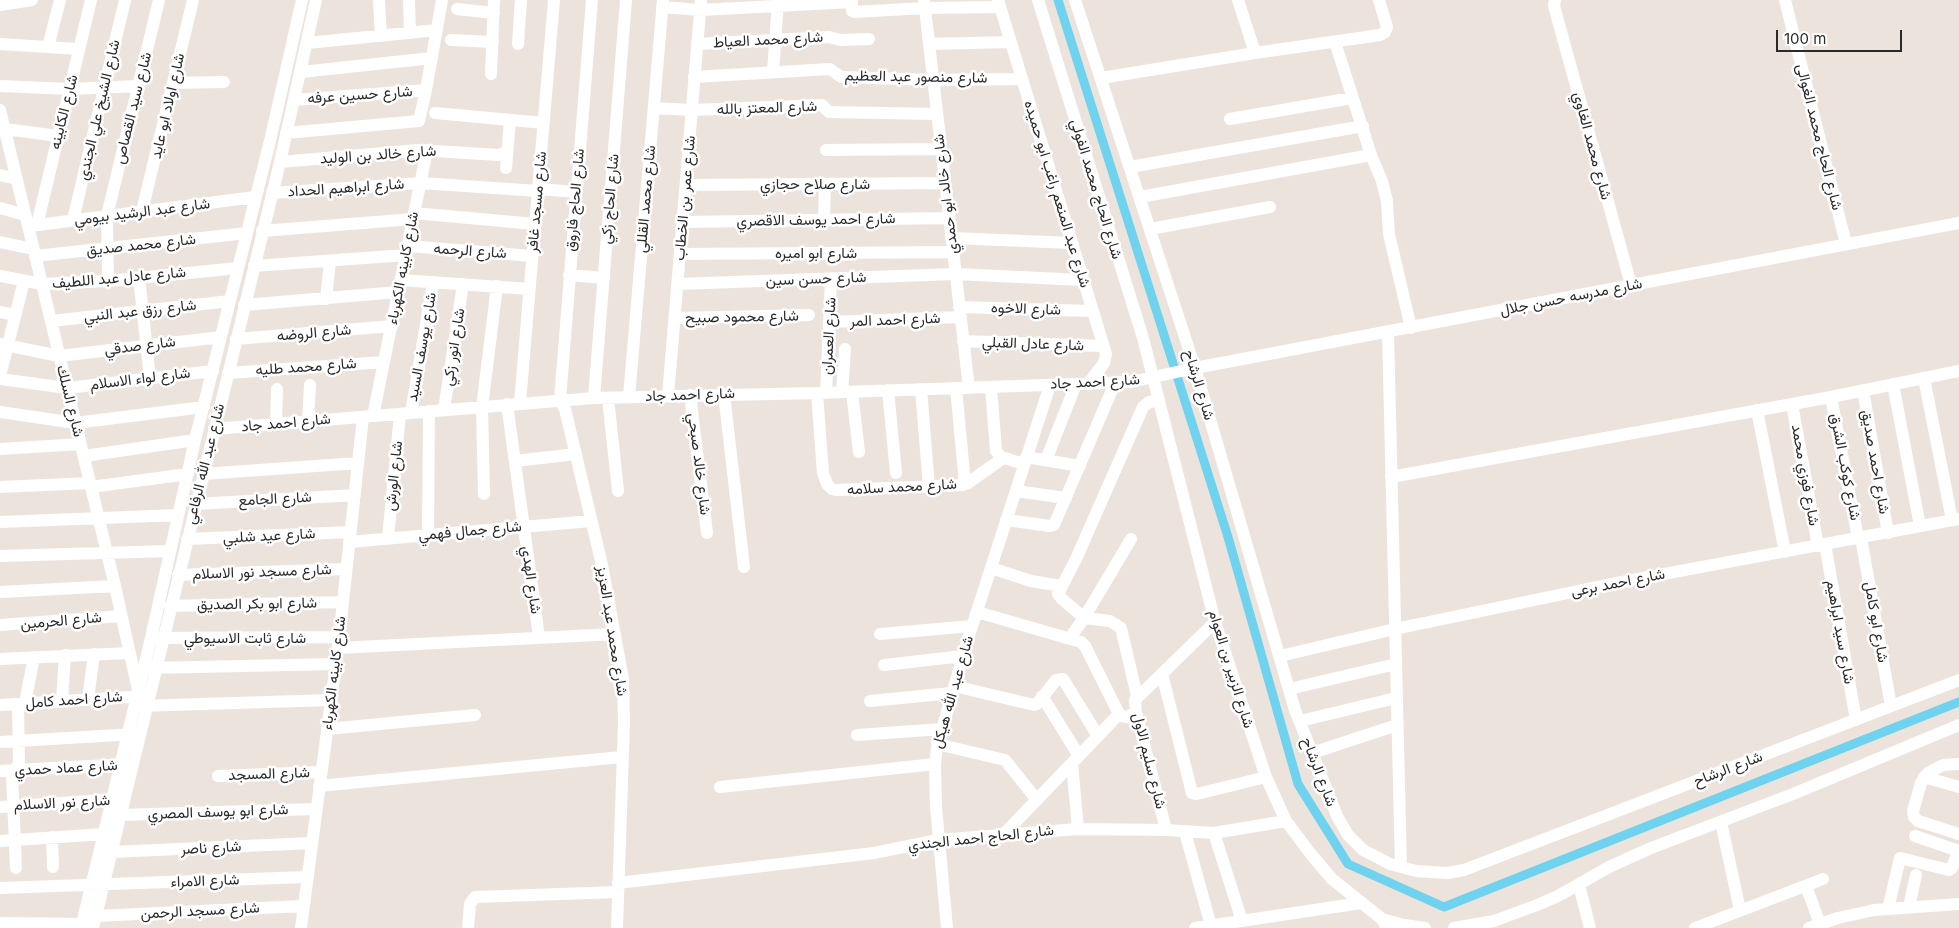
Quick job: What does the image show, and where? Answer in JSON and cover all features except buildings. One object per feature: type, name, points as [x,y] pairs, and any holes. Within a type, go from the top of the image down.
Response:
[{"type":"street","points":[[0,5],[32,0]]},
{"type":"street","points":[[48,47],[60,0]]},
{"type":"street","name":"شارع الكابينه","points":[[30,222],[58,136],[91,0]]},
{"type":"street","name":"شارع الشيخ علي الجندي","points":[[73,220],[125,0]]},
{"type":"street","name":"شارع سيد القصاص","points":[[108,281],[107,216],[159,0]]},
{"type":"street","name":"شارع اولاد ابو عايد","points":[[142,212],[193,0]]},
{"type":"street","name":"شارع عبد الله الرفاعي","points":[[98,885],[104,834],[118,799],[150,668],[157,638],[170,552],[195,440],[270,141],[302,0]]},
{"type":"street","name":"شارع عبد الله الرفاعي","points":[[157,638],[170,606],[187,539],[280,162],[308,43],[316,0]]},
{"type":"street","points":[[379,0],[381,36]]},
{"type":"street","points":[[409,0],[410,33]]},
{"type":"street","points":[[286,133],[419,121],[442,0]]},
{"type":"street","points":[[518,44],[521,0]]},
{"type":"street","name":"شارع مسجد غافر","points":[[514,404],[530,289],[554,0]]},
{"type":"street","name":"شارع الحاج فاروق","points":[[560,400],[592,0]]},
{"type":"street","name":"شارع الحاج زكي","points":[[594,398],[626,0]]},
{"type":"street","name":"شارع الحاج محمد الفولي","points":[[1038,0],[1143,338],[1153,378]]},
{"type":"street","name":"شارع الرشاح","points":[[1075,0],[1150,229],[1188,370],[1289,689],[1334,812],[1356,844],[1370,854],[1400,867],[1432,873],[1464,870],[1959,680]]},
{"type":"street","points":[[1238,0],[1254,52]]},
{"type":"street","points":[[1101,78],[1254,52],[1374,36],[1385,32],[1387,27],[1379,0]]},
{"type":"street","name":"شارع الحاج محمد الغوالى","points":[[1786,0],[1846,244]]},
{"type":"street","points":[[662,3],[700,5],[852,1],[852,11],[854,12],[924,4],[999,4]]},
{"type":"street","name":"شارع محمد القللي","points":[[629,397],[662,3]]},
{"type":"street","points":[[772,72],[778,3]]},
{"type":"street","name":"شارع محمد الغاوي","points":[[1554,3],[1631,286]]},
{"type":"street","name":"شارع خالد ابو حمدي","points":[[924,4],[969,388]]},
{"type":"street","name":"شارع عبد المنعم راغب ابو حميده","points":[[999,4],[1103,346],[1105,360],[1082,384],[1046,460]]},
{"type":"street","name":"شارع عمر بن الخطاب","points":[[668,396],[700,5]]},
{"type":"street","points":[[457,10],[494,6],[492,74]]},
{"type":"street","points":[[308,43],[437,30]]},
{"type":"street","name":"شارع محمد العياط","points":[[697,44],[829,37],[840,40],[869,40]]},
{"type":"street","points":[[451,40],[493,42]]},
{"type":"street","points":[[929,44],[1010,42]]},
{"type":"street","points":[[1335,42],[1371,155],[1382,181],[1387,201],[1390,234],[1412,328]]},
{"type":"street","points":[[0,44],[79,49]]},
{"type":"street","points":[[301,72],[432,58]]},
{"type":"street","name":"شارع منصور عبد العظيم","points":[[694,77],[830,69],[841,77],[933,80],[1021,79]]},
{"type":"street","points":[[173,82],[224,82]]},
{"type":"street","points":[[0,86],[70,89],[138,86]]},
{"type":"street","name":"شارع حسين عرفه","points":[[294,100],[426,90]]},
{"type":"street","points":[[1230,120],[1352,98]]},
{"type":"street","name":"شارع المعتز بالله","points":[[654,108],[692,110],[822,105],[829,112],[937,114]]},
{"type":"street","name":"شارع السلك","points":[[0,110],[4,134],[30,222],[34,252],[99,517],[141,699]]},
{"type":"street","points":[[435,113],[544,123]]},
{"type":"street","points":[[506,168],[510,120]]},
{"type":"street","points":[[1130,167],[1363,126]]},
{"type":"street","points":[[4,134],[58,136]]},
{"type":"street","points":[[826,150],[941,149]]},
{"type":"street","name":"شارع خالد بن الوليد","points":[[280,162],[427,150],[499,155],[506,152]]},
{"type":"street","name":"شارع كابينه الكهرباء","points":[[300,928],[336,664],[358,463],[368,416],[384,362],[392,326],[427,150]]},
{"type":"street","points":[[1140,197],[1371,155]]},
{"type":"street","points":[[0,175],[17,179]]},
{"type":"street","name":"شارع ابراهيم الحداد","points":[[272,193],[421,182],[576,192]]},
{"type":"street","name":"شارع صلاح حجازي","points":[[686,185],[945,183]]},
{"type":"street","points":[[824,220],[825,184]]},
{"type":"street","name":"شارع عبد الرشيد بيومي","points":[[30,222],[73,220],[255,197]]},
{"type":"street","points":[[1150,229],[1270,207]]},
{"type":"street","points":[[0,208],[30,222]]},
{"type":"street","points":[[262,231],[414,216],[535,224]]},
{"type":"street","name":"شارع احمد يوسف الاقصري","points":[[683,222],[949,218]]},
{"type":"street","name":"شارع مدرسه حسن جلال","points":[[1188,370],[1959,222]]},
{"type":"street","name":"شارع محمد صديق","points":[[34,252],[108,249],[246,233]]},
{"type":"street","points":[[951,238],[1072,243]]},
{"type":"street","points":[[0,242],[34,252]]},
{"type":"street","name":"شارع الرحمه","points":[[254,266],[330,261],[407,250],[532,256]]},
{"type":"street","name":"شارع ابو اميره","points":[[680,254],[953,252]]},
{"type":"street","points":[[326,299],[330,261]]},
{"type":"street","name":"شارع عادل عبد اللطيف","points":[[0,276],[42,284],[108,281],[238,268]]},
{"type":"street","name":"شارع حسن سين","points":[[677,284],[956,274],[1083,280]]},
{"type":"street","points":[[569,275],[604,278]]},
{"type":"street","points":[[139,278],[150,378]]},
{"type":"street","name":"شارع العمران","points":[[821,393],[832,279]]},
{"type":"street","points":[[0,377],[4,345],[15,315],[24,281]]},
{"type":"street","points":[[244,306],[326,299],[433,282],[530,289]]},
{"type":"street","name":"شارع يوسف السيد","points":[[405,413],[433,282]]},
{"type":"street","name":"شارع انور زكي","points":[[444,410],[463,284]]},
{"type":"street","points":[[484,494],[482,407],[497,286]]},
{"type":"street","name":"شارع رزق عبد النبي","points":[[51,321],[230,301]]},
{"type":"street","name":"شارع الاخوه","points":[[960,312],[1092,311]]},
{"type":"street","points":[[0,312],[15,315]]},
{"type":"street","name":"شارع احمد المر","points":[[829,322],[960,312]]},
{"type":"street","name":"شارع محمود صبيح","points":[[675,318],[809,315]]},
{"type":"street","name":"شارع الروضه","points":[[236,339],[392,326]]},
{"type":"street","points":[[1388,332],[1400,867]]},
{"type":"street","name":"شارع صدقي","points":[[4,345],[59,356],[221,337]]},
{"type":"street","name":"شارع عادل القبلي","points":[[963,341],[1103,346]]},
{"type":"street","points":[[845,349],[847,392],[859,452]]},
{"type":"street","name":"شارع محمد طليه","points":[[228,373],[384,362]]},
{"type":"street","name":"شارع لواء الاسلام","points":[[0,377],[67,388],[213,370]]},
{"type":"street","name":"شارع احمد جاد","points":[[214,429],[594,398],[821,393],[1114,383],[1153,378],[1188,370]]},
{"type":"street","points":[[1391,478],[1831,397],[1959,371]]},
{"type":"street","name":"شارع الزبير بن العوام","points":[[1153,378],[1215,622],[1266,777],[1286,821],[1332,879],[1384,924]]},
{"type":"street","points":[[1924,378],[1955,520]]},
{"type":"street","points":[[1006,520],[1052,526],[1080,466],[1114,383]]},
{"type":"street","name":"شارع عبد الله هيكل","points":[[946,928],[938,840],[935,764],[937,744],[976,612],[1050,384]]},
{"type":"street","points":[[1893,384],[1920,526]]},
{"type":"street","points":[[308,422],[310,385]]},
{"type":"street","points":[[991,387],[995,448],[999,456],[1025,461],[1046,460],[1080,466]]},
{"type":"street","points":[[956,388],[965,484]]},
{"type":"street","points":[[276,424],[277,389]]},
{"type":"street","points":[[921,389],[929,487]]},
{"type":"street","points":[[888,390],[896,473]]},
{"type":"street","name":"شارع احمد صديق","points":[[1863,390],[1888,533]]},
{"type":"street","name":"شارع محمد سلامه","points":[[821,393],[823,473],[826,484],[832,489],[929,487],[965,484],[1003,458]]},
{"type":"street","points":[[724,394],[744,568]]},
{"type":"street","name":"شارع خالد صبحي","points":[[690,395],[707,533]]},
{"type":"street","name":"شارع كوكب الشرق","points":[[1831,397],[1859,538]]},
{"type":"street","points":[[608,398],[618,491]]},
{"type":"street","name":"شارع محمد عبد العزيز","points":[[560,400],[565,409],[607,589],[623,679],[624,723],[617,928]]},
{"type":"street","points":[[1137,696],[1121,628],[1110,621],[1084,618],[1059,597],[1058,592],[1076,559],[1143,407],[1148,402],[1158,401]]},
{"type":"street","name":"شارع الهدي","points":[[514,404],[515,461],[539,638]]},
{"type":"street","name":"شارع فوزي محمد","points":[[1792,404],[1822,545]]},
{"type":"street","points":[[0,412],[75,422],[204,407]]},
{"type":"street","points":[[1757,410],[1785,552]]},
{"type":"street","points":[[428,535],[429,411]]},
{"type":"street","name":"شارع الورش","points":[[388,538],[405,413]]},
{"type":"street","points":[[0,449],[82,450],[195,440]]},
{"type":"street","points":[[515,461],[576,454]]},
{"type":"street","points":[[203,474],[358,463]]},
{"type":"street","points":[[0,487],[91,485],[188,474]]},
{"type":"street","points":[[1016,491],[1066,498]]},
{"type":"street","name":"شارع الجامع","points":[[195,504],[355,495]]},
{"type":"street","points":[[0,522],[178,515]]},
{"type":"street","name":"شارع احمد برعى","points":[[1280,656],[1395,629],[1621,582],[1955,520]]},
{"type":"street","name":"شارع جمال فهمي","points":[[350,537],[388,538],[591,521]]},
{"type":"street","name":"شارع عيد شلبي","points":[[187,539],[350,537]]},
{"type":"street","name":"شارع ابو كامل","points":[[1859,538],[1891,706]]},
{"type":"street","points":[[1070,638],[1131,539]]},
{"type":"street","name":"شارع سيد ابراهيم","points":[[1822,545],[1856,720]]},
{"type":"street","points":[[0,556],[170,552]]},
{"type":"street","points":[[991,568],[1031,581],[1062,586]]},
{"type":"street","name":"شارع مسجد نور الاسلام","points":[[178,575],[346,569]]},
{"type":"street","points":[[0,592],[115,586]]},
{"type":"street","name":"شارع ابو بكر الصديق","points":[[170,606],[343,602]]},
{"type":"street","points":[[976,612],[1081,642],[1085,646],[1119,714],[1127,718],[1136,712]]},
{"type":"street","name":"شارع الحرمين","points":[[0,625],[121,616]]},
{"type":"street","name":"شارع سليم الاول","points":[[1166,830],[1136,712],[1135,700],[1215,622]]},
{"type":"street","points":[[880,634],[972,626]]},
{"type":"street","name":"شارع ثابت الاسيوطي","points":[[157,638],[338,643],[539,638],[615,634]]},
{"type":"street","points":[[0,659],[129,653]]},
{"type":"street","points":[[88,699],[94,654]]},
{"type":"street","points":[[62,701],[65,655]]},
{"type":"street","points":[[884,665],[963,656]]},
{"type":"street","points":[[16,868],[15,840],[6,806],[12,775],[19,763],[18,740],[21,703],[34,657]]},
{"type":"street","points":[[150,668],[336,664]]},
{"type":"street","points":[[1289,689],[1396,664]]},
{"type":"street","points":[[1162,674],[1192,793],[1197,794],[1266,777]]},
{"type":"street","points":[[870,701],[953,689],[1034,705],[1037,704],[1056,680],[1065,679],[1098,736]]},
{"type":"street","points":[[1042,696],[1075,760],[1078,829]]},
{"type":"street","points":[[1300,722],[1396,698]]},
{"type":"street","name":"شارع احمد كامل","points":[[0,705],[88,699],[331,700]]},
{"type":"street","points":[[1004,834],[1119,714]]},
{"type":"street","points":[[327,729],[475,715]]},
{"type":"street","points":[[1312,752],[1397,725]]},
{"type":"street","points":[[1454,928],[1494,921],[1537,905],[1629,857],[1721,822],[1959,725]]},
{"type":"street","points":[[858,735],[942,729]]},
{"type":"street","points":[[0,742],[134,734]]},
{"type":"street","points":[[937,744],[1005,760],[1037,800]]},
{"type":"street","points":[[319,786],[622,757]]},
{"type":"street","name":"شارع عماد حمدي","points":[[0,771],[126,764]]},
{"type":"street","points":[[720,787],[935,764]]},
{"type":"street","points":[[1959,764],[1937,767],[1924,777],[1913,808],[1916,819],[1959,834]]},
{"type":"street","name":"شارع المسجد","points":[[218,776],[321,772]]},
{"type":"street","points":[[1924,777],[1959,787]]},
{"type":"street","name":"شارع عبد الله الرفاعي","points":[[88,924],[98,885],[111,852],[120,815],[118,799]]},
{"type":"street","name":"شارع نور الاسلام","points":[[6,806],[118,799]]},
{"type":"street","name":"شارع ابو يوسف المصري","points":[[120,815],[316,809]]},
{"type":"street","name":"شارع الحاج احمد الجندي","points":[[468,928],[471,900],[476,897],[618,887],[868,854],[938,840],[1078,829],[1166,830],[1214,833],[1286,821]]},
{"type":"street","points":[[1721,822],[1740,910]]},
{"type":"street","points":[[1185,832],[1211,926]]},
{"type":"street","points":[[1214,833],[1242,921]]},
{"type":"street","points":[[0,840],[104,834]]},
{"type":"street","points":[[1888,909],[1900,858],[1949,870],[1952,868],[1958,851],[1915,836]]},
{"type":"street","points":[[52,837],[52,867]]},
{"type":"street","name":"شارع ناصر","points":[[111,852],[312,843]]},
{"type":"street","points":[[1909,907],[1916,875]]},
{"type":"street","name":"شارع الامراء","points":[[0,888],[307,877]]},
{"type":"street","points":[[1695,928],[1823,879]]},
{"type":"street","points":[[1578,885],[1590,928]]},
{"type":"street","points":[[1806,886],[1814,926],[1856,914],[1888,909],[1959,904]]},
{"type":"street","points":[[1195,928],[1361,903]]},
{"type":"street","name":"شارع مسجد الرحمن","points":[[0,923],[88,924],[303,906]]},
{"type":"street","points":[[1384,924],[1425,928]]},
{"type":"waterway","points":[[1058,0],[1228,537],[1298,784],[1348,864],[1444,907],[1959,702]]}]
